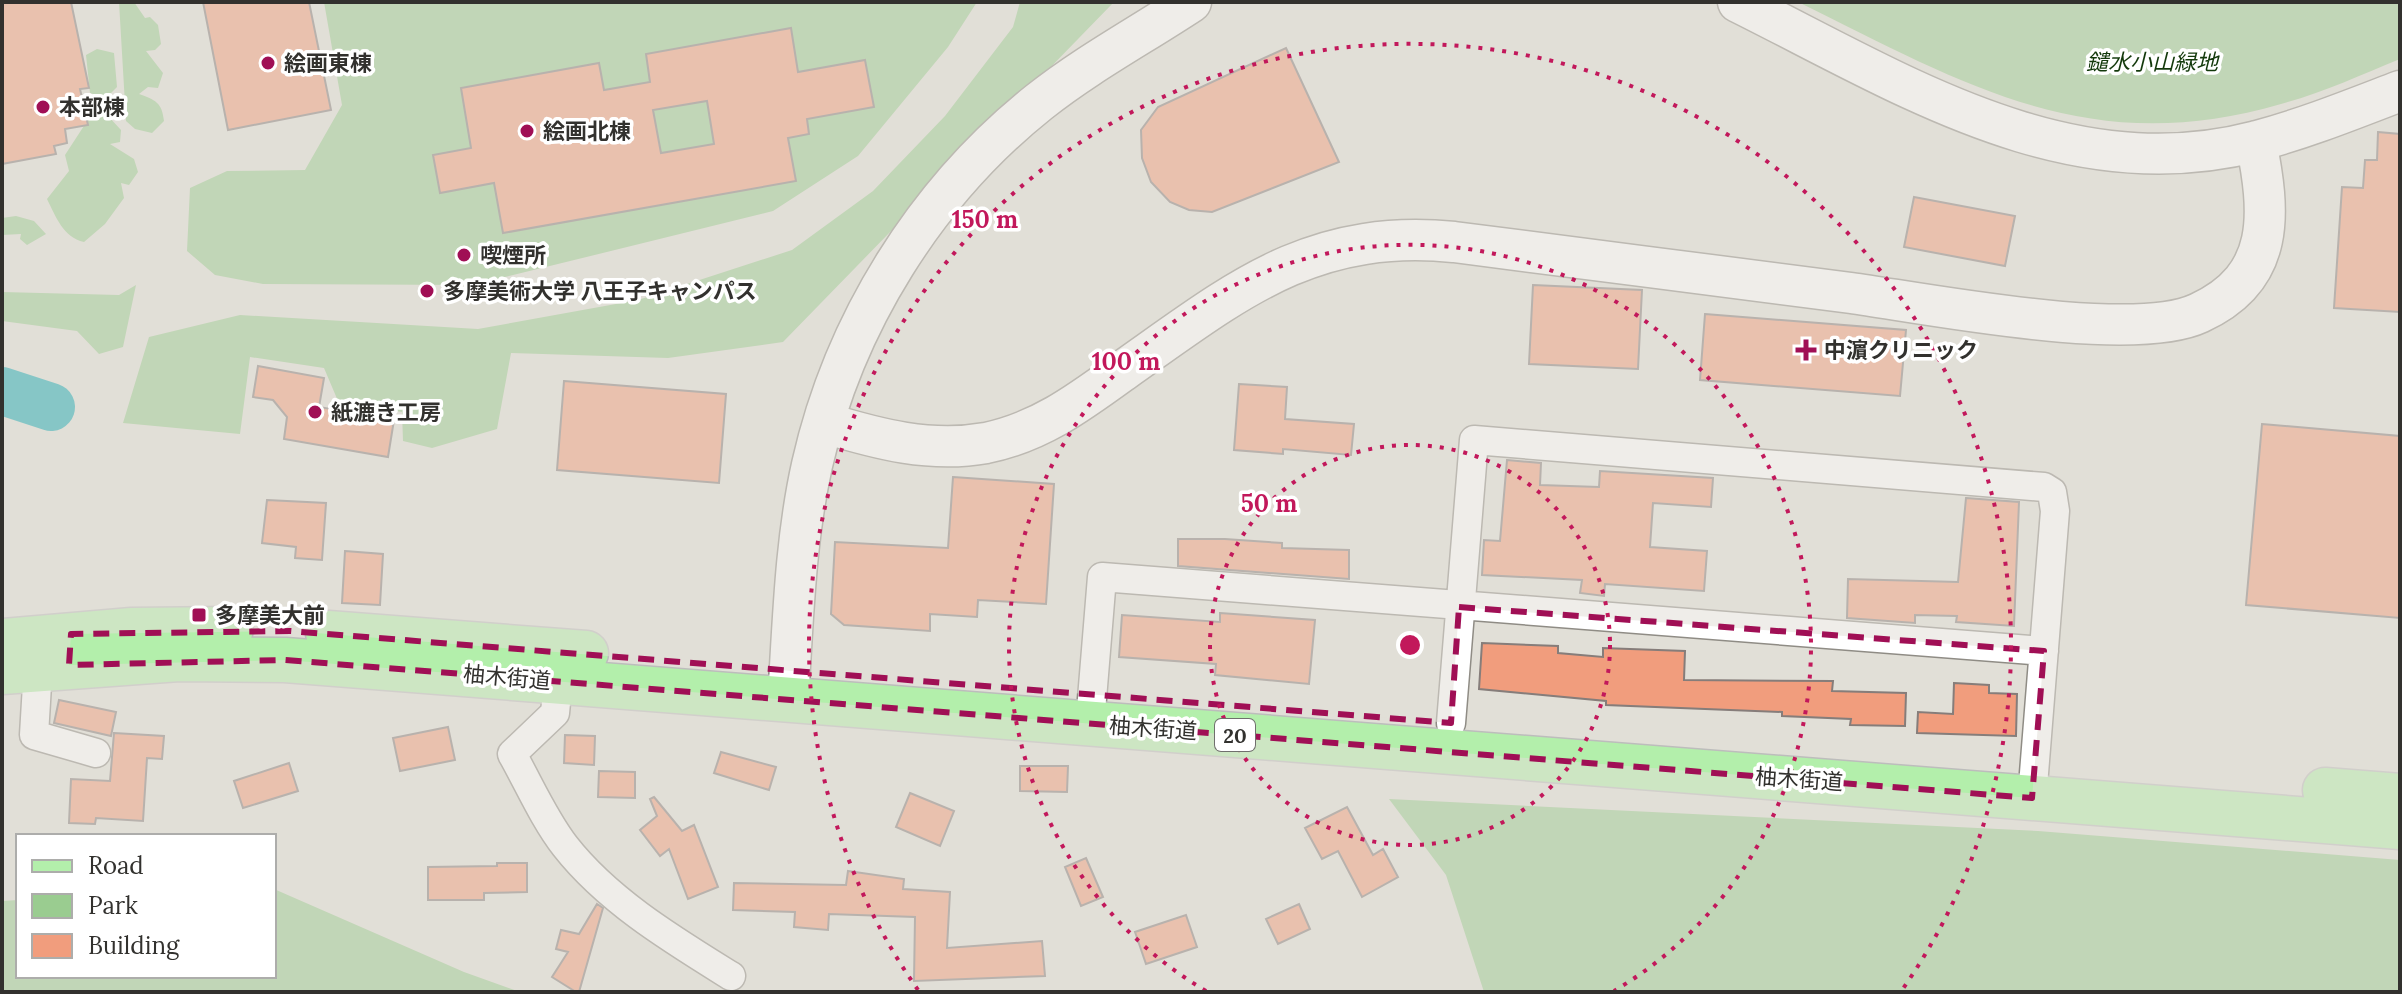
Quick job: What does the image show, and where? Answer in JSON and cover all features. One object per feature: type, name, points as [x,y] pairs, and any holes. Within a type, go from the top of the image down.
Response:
[{"type":"main road","name":"柚木街道","points":[[45,660],[162,629],[261,629],[789,685],[1091,709],[2033,782],[2400,796]]},
{"type":"main road","name":"柚木街道","points":[[2,642],[45,660],[285,660],[558,682],[789,685]]},
{"type":"main road","name":"柚木街道","points":[[1091,709],[1451,723],[2033,782],[2400,827]]},
{"type":"street","points":[[789,685],[805,506],[825,423],[846,360],[878,293],[903,252],[949,190],[996,140],[1041,101],[1191,2]]},
{"type":"street","points":[[1738,2],[1928,97],[2032,138],[2094,149],[2156,153],[2256,141],[2400,91]]},
{"type":"street","points":[[825,423],[884,440],[927,446],[983,443],[1026,432],[1068,411],[1258,279],[1322,251],[1379,240],[1454,242],[2043,318],[2119,324],[2166,323],[2197,314],[2215,304],[2245,277],[2259,253],[2267,212],[2256,141]]},
{"type":"street","points":[[1451,723],[1474,440],[2044,487],[2052,492],[2055,511],[2033,782]]},
{"type":"street","points":[[1091,709],[1102,577],[2044,651]]},
{"type":"street","points":[[45,660],[34,735],[96,753]]},
{"type":"street","points":[[558,682],[555,713],[512,754],[565,846],[615,894],[669,938],[731,976]]},
{"type":"highlighted area","points":[[1459,607],[2044,651],[2032,798],[285,660],[69,665],[71,634],[290,631],[1451,723]]},
{"type":"green space","points":[[119,2],[134,2],[145,18],[150,17],[158,25],[161,44],[155,50],[146,51],[163,73],[158,88],[148,87],[139,94],[153,100],[162,110],[164,121],[152,133],[135,129],[126,121]]},
{"type":"green space","points":[[324,2],[977,2],[948,47],[858,156],[773,211],[473,285],[263,284],[215,275],[187,251],[190,188],[227,171],[305,170],[342,105]]},
{"type":"green space","points":[[1020,2],[1114,2],[783,342],[668,358],[511,353],[497,429],[432,448],[403,441],[402,412],[338,401],[324,368],[250,357],[240,434],[123,423],[149,337],[240,315],[478,329],[638,300],[792,250],[873,191],[945,116],[1013,27]]},
{"type":"green space","name":"鑓水小山緑地","points":[[1798,2],[2400,2],[2400,59],[2296,100],[2212,119],[2148,123],[2087,118],[2030,105],[1973,85]]},
{"type":"green space","points":[[97,49],[114,53],[117,87],[106,98],[90,93],[86,55]]},
{"type":"green space","points":[[93,112],[109,117],[121,130],[120,142],[110,144],[134,159],[138,172],[129,185],[121,183],[124,198],[105,224],[84,242],[65,231],[47,199],[69,171],[65,155]]},
{"type":"green space","points":[[16,216],[34,221],[46,234],[27,245],[20,239],[21,234],[2,235],[2,218]]},
{"type":"green space","points":[[136,285],[123,347],[99,354],[77,331],[2,321],[2,292],[119,295]]},
{"type":"green space","points":[[1389,799],[2038,831],[2400,860],[2400,992],[1484,992],[1446,875]]},
{"type":"green space","points":[[276,890],[464,972],[520,992],[2,992],[2,901],[16,900],[16,978],[276,978]]},
{"type":"building","name":"本部棟","points":[[2,2],[71,2],[89,88],[80,89],[88,125],[65,129],[67,143],[54,146],[56,154],[2,164]]},
{"type":"building","name":"絵画東棟","points":[[203,2],[309,2],[331,110],[228,130]]},
{"type":"building","name":"絵画北棟","points":[[791,28],[798,72],[865,60],[874,107],[807,119],[809,134],[788,138],[796,181],[503,233],[494,183],[440,193],[433,155],[471,148],[461,88],[599,63],[604,90],[650,82],[646,54]],"holes":[[[707,101],[714,144],[661,153],[653,110]]]},
{"type":"building","points":[[1286,48],[1339,162],[1212,212],[1189,210],[1170,202],[1151,182],[1142,158],[1141,130],[1158,107]]},
{"type":"building","points":[[2378,132],[2400,134],[2400,312],[2334,308],[2342,187],[2363,188],[2365,160],[2377,160]]},
{"type":"building","points":[[1914,197],[2015,216],[2005,266],[1904,247]]},
{"type":"building","points":[[1533,285],[1642,290],[1638,369],[1529,364]]},
{"type":"building","points":[[1705,314],[1906,330],[1900,396],[1700,380]]},
{"type":"building","name":"紙漉き工房","points":[[258,366],[324,378],[319,407],[394,420],[388,457],[284,439],[287,417],[273,400],[253,397]]},
{"type":"building","points":[[564,381],[726,394],[719,483],[557,470]]},
{"type":"building","points":[[1239,384],[1287,387],[1285,419],[1354,424],[1351,455],[1283,449],[1283,454],[1234,450]]},
{"type":"building","points":[[2262,424],[2400,436],[2400,618],[2246,605]]},
{"type":"building","points":[[1507,460],[1541,463],[1540,485],[1599,487],[1600,471],[1713,478],[1711,507],[1653,503],[1650,547],[1707,551],[1704,591],[1605,584],[1604,596],[1580,593],[1582,580],[1482,575],[1484,540],[1500,541]]},
{"type":"building","points":[[953,477],[1054,484],[1046,604],[978,600],[977,617],[930,614],[930,631],[844,625],[831,614],[835,542],[948,548]]},
{"type":"building","points":[[1966,498],[2019,502],[2014,626],[1956,622],[1957,616],[1915,615],[1915,623],[1847,618],[1848,579],[1958,582]]},
{"type":"building","points":[[267,500],[326,503],[322,560],[295,558],[296,547],[262,543]]},
{"type":"building","points":[[1178,539],[1225,539],[1282,543],[1282,548],[1349,550],[1349,579],[1178,566]]},
{"type":"building","points":[[345,551],[383,554],[380,605],[342,603]]},
{"type":"building","points":[[1220,613],[1315,620],[1309,684],[1215,675],[1216,664],[1119,657],[1122,615],[1220,622]]},
{"type":"building","points":[[1482,643],[1558,646],[1558,653],[1603,657],[1603,648],[1685,651],[1684,680],[1833,681],[1832,691],[1906,693],[1905,726],[1850,725],[1851,719],[1782,716],[1782,712],[1606,705],[1606,701],[1479,689]]},
{"type":"building","points":[[1954,683],[1989,685],[1989,693],[2017,694],[2016,736],[1917,733],[1918,712],[1953,714]]},
{"type":"building","points":[[59,700],[116,712],[111,736],[54,723]]},
{"type":"building","points":[[448,727],[455,760],[400,771],[393,738]]},
{"type":"building","points":[[114,733],[164,736],[162,759],[147,758],[143,821],[96,818],[95,824],[69,823],[71,779],[110,781]]},
{"type":"building","points":[[565,735],[595,736],[594,765],[564,763]]},
{"type":"building","points":[[721,752],[776,767],[769,790],[714,773]]},
{"type":"building","points":[[289,763],[298,791],[243,808],[234,781]]},
{"type":"building","points":[[1020,766],[1068,766],[1067,792],[1020,791]]},
{"type":"building","points":[[599,771],[635,772],[635,798],[598,797]]},
{"type":"building","points":[[910,793],[954,811],[940,846],[896,827]]},
{"type":"building","points":[[654,797],[682,831],[694,825],[718,887],[688,899],[669,849],[660,856],[640,830],[657,816],[650,799]]},
{"type":"building","points":[[1347,807],[1373,855],[1383,849],[1398,877],[1362,897],[1338,851],[1322,859],[1305,828]]},
{"type":"building","points":[[1086,858],[1103,897],[1081,906],[1065,867]]},
{"type":"building","points":[[497,863],[527,863],[527,892],[484,893],[484,900],[428,900],[428,867],[497,866]]},
{"type":"building","points":[[848,871],[904,879],[903,889],[950,892],[947,948],[1042,941],[1045,976],[914,981],[915,917],[829,914],[828,930],[794,927],[795,912],[733,910],[734,883],[846,885]]},
{"type":"building","points":[[597,904],[603,908],[579,992],[576,992],[552,977],[568,952],[556,949],[561,930],[579,934]]},
{"type":"building","points":[[1299,904],[1310,929],[1278,944],[1266,919]]},
{"type":"building","points":[[1186,915],[1197,947],[1146,964],[1135,932]]},
{"type":"waterway","points":[[2,391],[51,407]]},
{"type":"place","name":"絵画東棟","points":[[268,63]]},
{"type":"place","name":"本部棟","points":[[43,107]]},
{"type":"place","name":"絵画北棟","points":[[527,131]]},
{"type":"place","name":"喫煙所","points":[[464,255]]},
{"type":"place","name":"多摩美術大学 八王子キャンパス","points":[[427,291]]},
{"type":"place","name":"中濵クリニック","points":[[1806,350]]},
{"type":"place","name":"紙漉き工房","points":[[315,412]]},
{"type":"place","name":"多摩美大前","points":[[199,615]]}]
